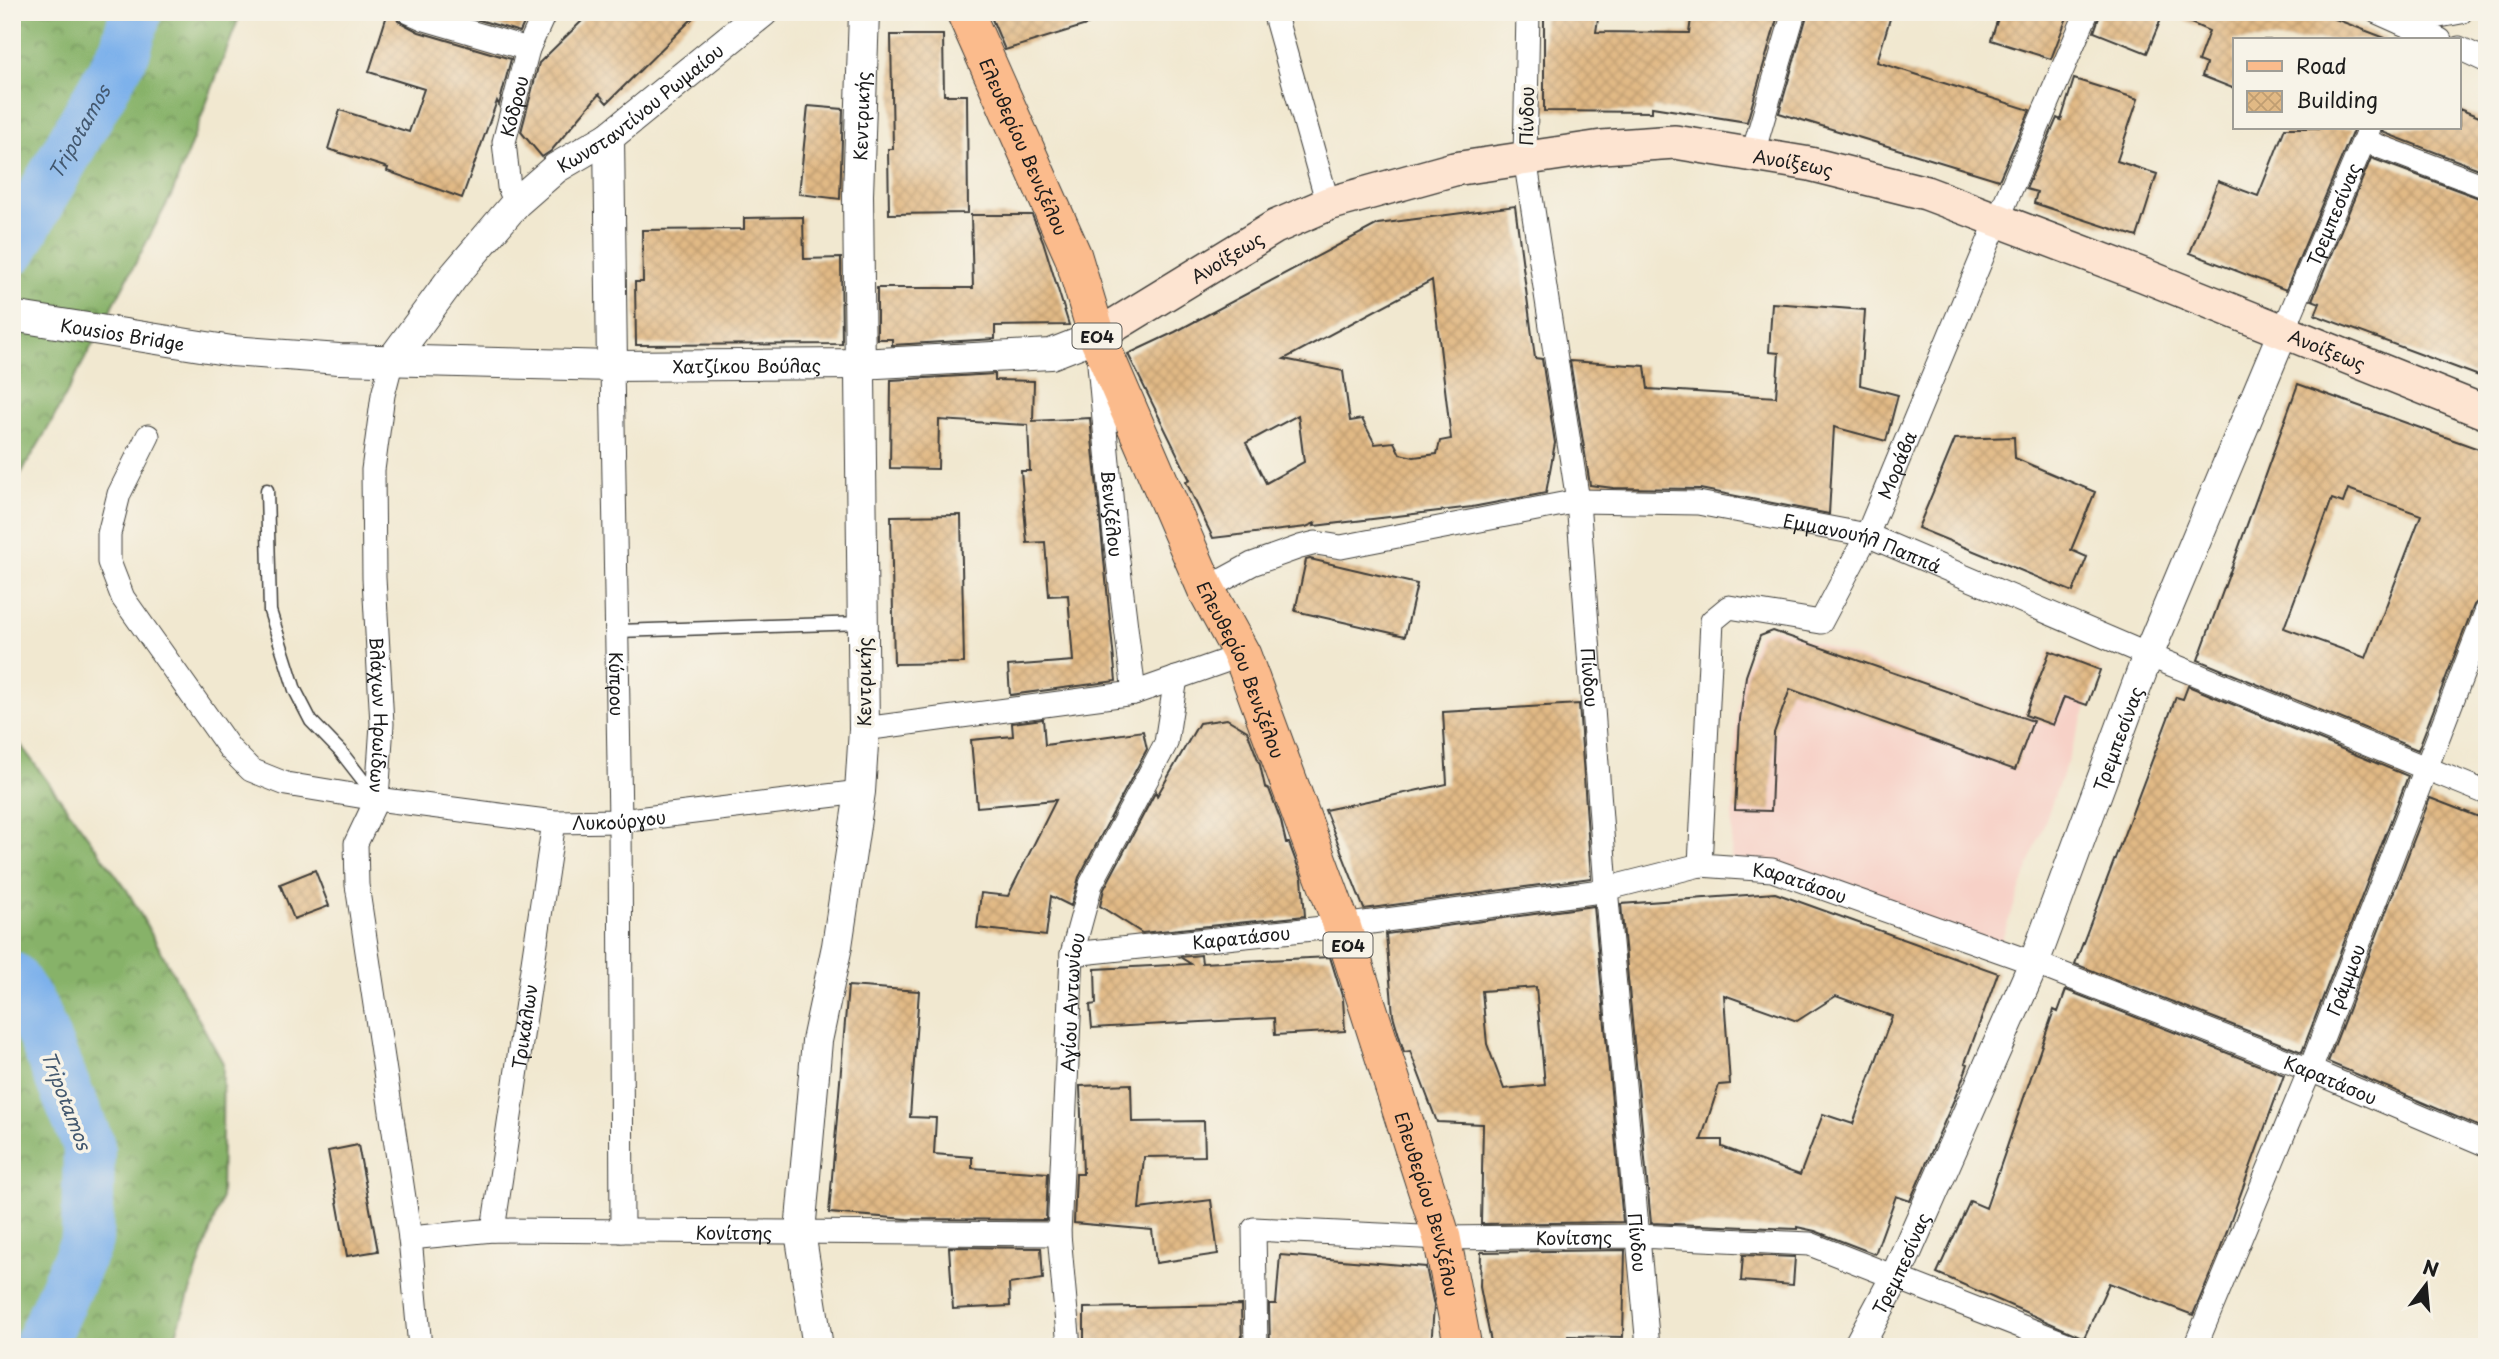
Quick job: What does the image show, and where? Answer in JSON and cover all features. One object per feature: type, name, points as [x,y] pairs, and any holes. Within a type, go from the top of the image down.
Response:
[{"type":"main road","name":"Ελευθερίου Βενιζέλου","points":[[965,12],[1073,256],[1097,336],[1206,589],[1242,655],[1342,926],[1442,1238],[1463,1347]]},
{"type":"main road","name":"Ανοίξεως","points":[[1097,336],[1275,227],[1328,204],[1454,169],[1602,146],[1675,142],[1810,164],[1926,193],[2487,413]]},
{"type":"street","points":[[409,12],[527,49]]},
{"type":"street","name":"Κόδρου","points":[[516,203],[509,187],[504,142],[527,49],[545,12]]},
{"type":"street","name":"Κωνσταντίνου Ρωμαίου","points":[[516,203],[555,168],[609,137],[763,12]]},
{"type":"street","name":"Κεντρικής","points":[[818,1347],[800,1232],[817,1041],[837,946],[860,792],[864,729],[858,195],[864,12]]},
{"type":"street","points":[[1274,12],[1328,204]]},
{"type":"street","name":"Πίνδου","points":[[1528,12],[1525,158],[1578,501],[1605,888],[1648,1347]]},
{"type":"street","points":[[1754,153],[1794,12]]},
{"type":"street","name":"Μοράβα","points":[[1700,864],[1712,621],[1728,607],[1821,622],[1867,535],[2087,12]]},
{"type":"street","points":[[2377,12],[2435,38]]},
{"type":"street","points":[[2401,25],[2460,12]]},
{"type":"street","points":[[2460,48],[2487,61]]},
{"type":"street","points":[[2367,134],[2487,187]]},
{"type":"street","name":"Τρεμπεσίνας","points":[[1858,1347],[1895,1278],[2034,963],[2148,655],[2367,134]]},
{"type":"street","name":"Κύπρου","points":[[609,137],[618,631],[622,1231]]},
{"type":"street","name":"Βλάχων Ηρωίδων","points":[[420,1347],[410,1238],[356,885],[356,842],[377,799],[382,724],[374,578],[373,470],[383,395],[392,360],[453,277],[516,203]]},
{"type":"street","name":"Kousios Bridge","points":[[12,316],[232,351],[392,360]]},
{"type":"street","name":"Χατζίκου Βούλας","points":[[392,360],[612,366],[859,364],[1051,355],[1097,336]]},
{"type":"street","name":"Βενιζέλου","points":[[1097,336],[1114,528],[1134,692]]},
{"type":"street","name":"Λυκούργου","points":[[148,436],[120,494],[109,534],[108,562],[123,598],[230,749],[251,770],[286,784],[554,822],[620,821],[860,792]]},
{"type":"street","name":"Εμμανουήλ Παππά","points":[[1206,589],[1252,564],[1316,543],[1341,547],[1578,501],[1698,503],[1867,535],[2148,655],[2487,793]]},
{"type":"street","name":"Γράμμου","points":[[2195,1347],[2310,1070],[2487,610]]},
{"type":"street","points":[[864,729],[1134,692],[1242,655]]},
{"type":"street","name":"Αγίου Αντωνίου","points":[[1069,1347],[1059,1234],[1072,954],[1091,884],[1166,743],[1176,678]]},
{"type":"street","name":"Τρικάλων","points":[[493,1230],[554,822]]},
{"type":"street","name":"Καρατάσου","points":[[1072,954],[1342,926],[1592,892],[1700,864],[1772,870],[2034,963],[2310,1070],[2487,1145]]},
{"type":"street","name":"Κονίτσης","points":[[1256,1347],[1254,1229],[1442,1238],[1638,1236],[1810,1244],[1857,1260],[1895,1278],[2074,1347]]},
{"type":"street","name":"Κονίτσης","points":[[410,1238],[493,1230],[1059,1234]]},
{"type":"lane","points":[[267,490],[270,611],[295,690],[311,721],[341,752],[377,799]]},
{"type":"lane","points":[[618,631],[864,623]]},
{"type":"shaded area","points":[[1774,628],[2023,716],[2049,650],[2101,669],[2000,944],[1731,858],[1737,715],[1743,676],[1758,634]]},
{"type":"green space","points":[[12,12],[241,12],[172,194],[51,423],[12,489]]},
{"type":"green space","points":[[12,733],[127,890],[223,1063],[221,1199],[174,1340],[168,1347],[12,1347]]},
{"type":"building","points":[[388,12],[395,12],[398,21],[419,32],[511,59],[499,105],[497,101],[462,198],[387,171],[388,168],[328,149],[340,110],[409,132],[424,89],[369,72]]},
{"type":"building","points":[[452,12],[529,12],[520,32]]},
{"type":"building","points":[[591,12],[699,12],[607,103],[599,94],[551,151],[542,157],[521,132],[539,63]]},
{"type":"building","points":[[989,12],[1108,12],[1109,18],[1005,50]]},
{"type":"building","points":[[1544,12],[1599,12],[1596,32],[1689,33],[1692,12],[1779,12],[1747,122],[1652,107],[1652,112],[1544,111]]},
{"type":"building","points":[[1808,12],[1892,12],[1877,62],[2030,110],[1999,180],[1779,113]]},
{"type":"building","points":[[2000,12],[2072,12],[2066,20],[2051,59],[1991,40]]},
{"type":"building","points":[[2101,12],[2164,12],[2147,53],[2094,32]]},
{"type":"building","points":[[2166,12],[2317,12],[2385,38],[2233,38],[2233,88],[2202,76],[2206,64],[2198,61],[2209,31]]},
{"type":"building","points":[[891,35],[943,35],[944,95],[967,95],[968,213],[889,214],[888,149],[893,149]]},
{"type":"building","points":[[2074,79],[2138,99],[2117,161],[2157,174],[2137,237],[2034,203],[2037,192],[2026,189],[2057,118],[2061,120]]},
{"type":"building","points":[[808,106],[843,109],[840,199],[799,194]]},
{"type":"building","points":[[2460,109],[2487,120],[2487,172],[2382,132],[2460,130]]},
{"type":"building","points":[[2284,130],[2353,130],[2286,290],[2190,253],[2218,181],[2258,196]]},
{"type":"building","points":[[2371,158],[2487,201],[2487,379],[2315,315],[2320,303],[2312,300]]},
{"type":"building","points":[[1515,206],[1535,358],[1542,359],[1555,443],[1546,493],[1472,507],[1314,526],[1315,523],[1306,527],[1213,538],[1186,482],[1190,480],[1128,354],[1175,332],[1378,224]],"holes":[[[1432,280],[1451,439],[1440,441],[1437,454],[1414,457],[1400,454],[1394,442],[1375,444],[1362,419],[1350,421],[1343,371],[1284,359]],[[1298,415],[1304,462],[1266,483],[1246,443]]]},
{"type":"building","points":[[971,215],[1032,215],[1043,241],[1069,325],[995,326],[995,339],[892,345],[892,339],[877,339],[877,288],[973,288]]},
{"type":"building","points":[[803,217],[804,259],[841,258],[842,344],[636,345],[635,282],[643,282],[642,230],[744,229],[744,218]]},
{"type":"building","points":[[1772,303],[1865,310],[1860,385],[1898,395],[1886,441],[1834,427],[1829,514],[1700,489],[1613,488],[1590,485],[1570,361],[1645,366],[1648,389],[1776,397],[1779,353],[1769,352]]},
{"type":"building","points":[[995,374],[995,380],[1034,381],[1033,421],[1090,418],[1116,681],[1010,695],[1008,666],[1073,661],[1068,595],[1049,596],[1045,542],[1027,543],[1021,471],[1030,471],[1028,425],[939,420],[938,469],[890,468],[891,380]]},
{"type":"building","points":[[2298,384],[2487,452],[2487,593],[2474,605],[2418,750],[2198,660]],"holes":[[[2348,489],[2421,515],[2366,658],[2284,628],[2332,499],[2343,503]]]},
{"type":"building","points":[[2014,437],[2015,458],[2095,492],[2071,550],[2087,557],[2073,592],[1918,528],[1955,439]]},
{"type":"building","points":[[961,515],[964,663],[894,664],[891,516]]},
{"type":"building","points":[[1306,560],[1417,584],[1405,636],[1295,611]]},
{"type":"building","points":[[1773,631],[2033,721],[2015,770],[1790,689],[1774,733],[1771,811],[1735,810],[1740,719],[1746,676],[1760,636]]},
{"type":"building","points":[[2050,651],[2100,670],[2087,705],[2064,697],[2053,725],[2025,715]]},
{"type":"building","points":[[2188,686],[2408,776],[2302,1052],[2075,964],[2176,697],[2183,699]]},
{"type":"building","points":[[1579,704],[1591,878],[1364,909],[1325,810],[1447,784],[1443,712]]},
{"type":"building","points":[[1043,719],[1045,745],[1143,731],[1147,749],[1079,877],[1071,906],[1051,896],[1046,936],[977,928],[981,893],[1008,896],[1056,800],[977,807],[971,740],[1013,736],[1012,723]]},
{"type":"building","points":[[1227,719],[1247,731],[1265,787],[1269,789],[1286,843],[1289,843],[1302,878],[1305,916],[1142,933],[1100,906],[1104,889],[1156,791],[1157,796],[1199,723]]},
{"type":"building","points":[[2430,798],[2487,820],[2487,1130],[2328,1062]]},
{"type":"building","points":[[315,870],[329,906],[294,919],[280,884]]},
{"type":"building","points":[[1775,893],[1998,973],[1965,1063],[1968,1064],[1960,1086],[1910,1201],[1896,1196],[1875,1254],[1815,1231],[1797,1227],[1651,1223],[1621,904]],"holes":[[[1724,995],[1797,1021],[1836,996],[1892,1016],[1853,1124],[1823,1114],[1800,1175],[1722,1147],[1722,1140],[1701,1140],[1719,1085],[1730,1084]]]},
{"type":"building","points":[[1594,906],[1623,1222],[1481,1224],[1483,1124],[1437,1122],[1410,1051],[1404,1052],[1393,1015],[1386,934]],"holes":[[[1536,987],[1545,1085],[1504,1089],[1487,1044],[1482,991]]]},
{"type":"building","points":[[1201,955],[1202,963],[1330,957],[1343,999],[1345,1031],[1275,1035],[1274,1018],[1092,1028],[1090,1005],[1096,1004],[1095,969],[1191,964],[1180,957]]},
{"type":"building","points":[[848,986],[919,991],[910,1117],[936,1118],[934,1154],[972,1157],[972,1168],[1048,1173],[1046,1220],[907,1219],[829,1213]]},
{"type":"building","points":[[2066,990],[2284,1075],[2219,1253],[2193,1315],[2109,1283],[2084,1338],[1937,1273],[1970,1201],[1986,1208],[2054,1010],[2058,1012]]},
{"type":"building","points":[[1131,1084],[1132,1122],[1204,1121],[1205,1156],[1144,1157],[1139,1209],[1211,1200],[1218,1254],[1156,1263],[1152,1230],[1074,1223],[1076,1174],[1083,1174],[1080,1086]]},
{"type":"building","points":[[358,1145],[378,1251],[347,1256],[328,1151]]},
{"type":"building","points":[[949,1247],[1041,1248],[1043,1279],[1009,1284],[1010,1306],[953,1309]]},
{"type":"building","points":[[1625,1250],[1623,1337],[1568,1336],[1568,1347],[1492,1347],[1480,1287],[1481,1252]]},
{"type":"building","points":[[1280,1255],[1426,1267],[1434,1306],[1431,1347],[1270,1347],[1269,1304],[1276,1304]]},
{"type":"building","points":[[1743,1255],[1795,1257],[1793,1285],[1741,1281]]},
{"type":"building","points":[[1241,1305],[1242,1347],[1084,1347],[1084,1308]]},
{"type":"waterway","name":"Tripotamos","points":[[12,249],[125,50],[136,12]]},
{"type":"waterway","name":"Tripotamos","points":[[12,978],[31,1007],[89,1146],[87,1240],[39,1347]]}]
